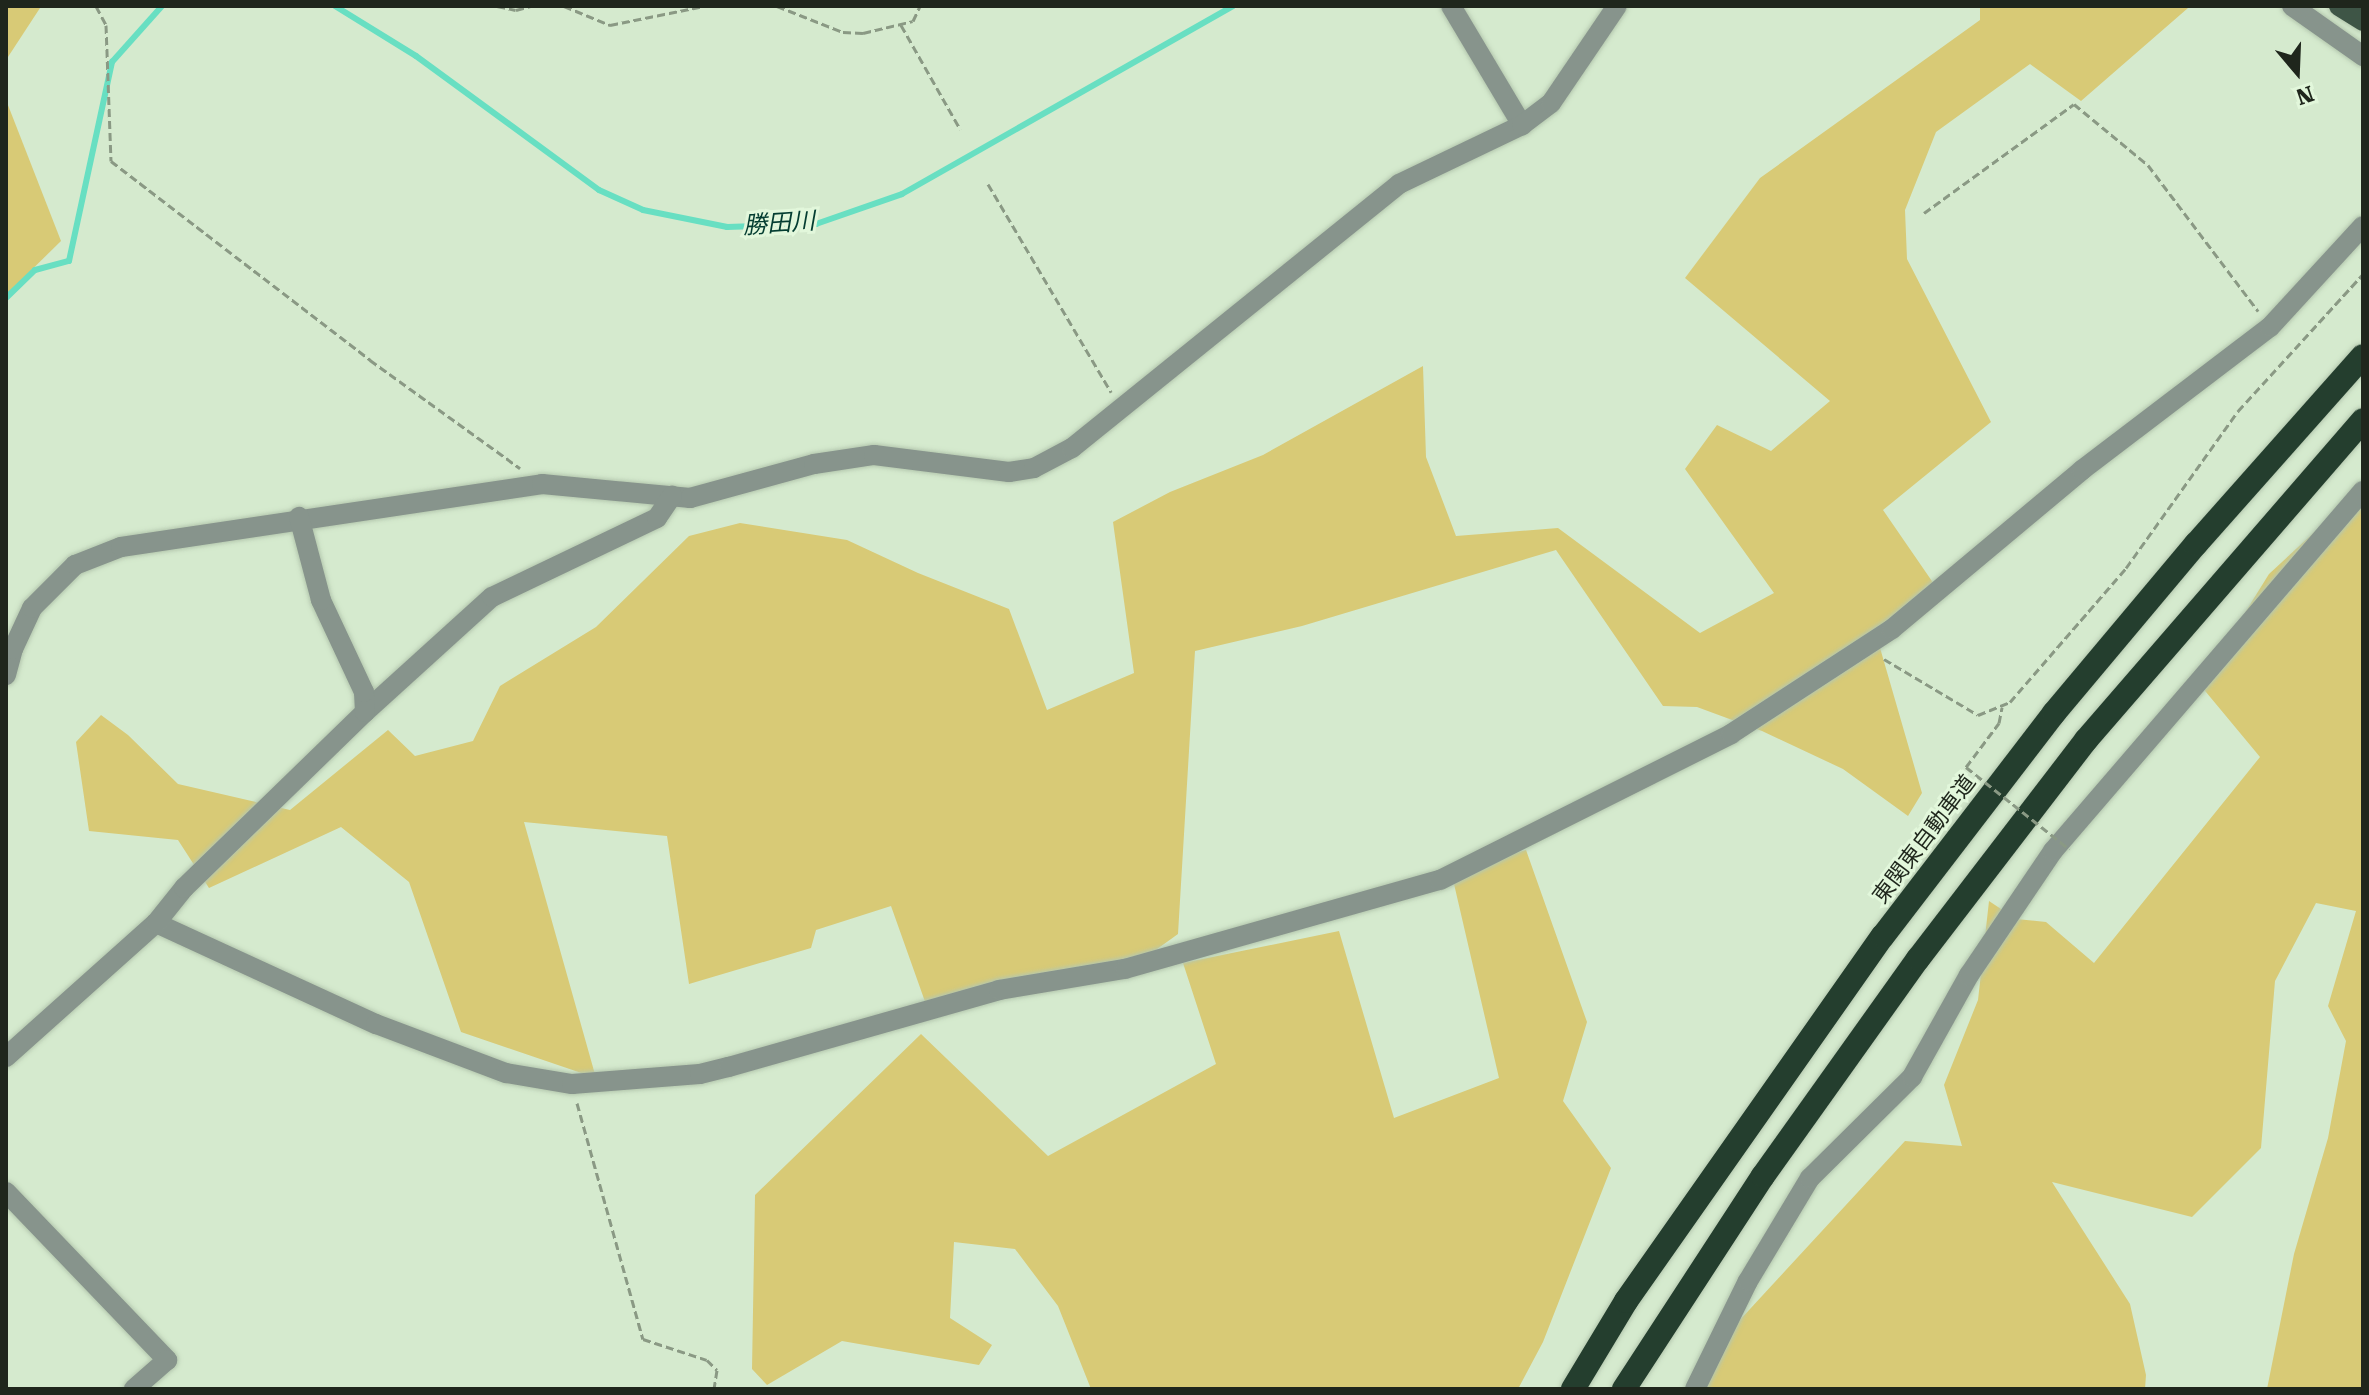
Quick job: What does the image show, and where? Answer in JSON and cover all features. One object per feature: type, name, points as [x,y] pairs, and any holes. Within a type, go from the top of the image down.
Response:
[{"type":"highway","name":"東関東自動車道","points":[[1573,1389],[1626,1301],[1883,936],[2054,713],[2196,544],[2363,356]]},
{"type":"highway","points":[[1624,1389],[1763,1176],[1909,972],[2077,752],[2363,420]]},
{"type":"main road","points":[[2339,6],[2363,21]]},
{"type":"street","points":[[1451,6],[1522,125]]},
{"type":"street","points":[[6,675],[13,649],[32,608],[75,565],[121,547],[299,517],[542,484],[690,498],[814,464],[874,455],[1009,472],[1034,468],[1072,448],[1399,184],[1522,125],[1551,103],[1617,6]]},
{"type":"street","points":[[2292,6],[2363,56]]},
{"type":"street","points":[[156,923],[390,1029],[506,1073],[572,1084],[700,1074],[999,990],[1125,969],[1440,880],[1731,734],[1892,629],[2082,470],[2270,327],[2363,226]]},
{"type":"street","points":[[1695,1389],[1748,1281],[1810,1178],[1912,1077],[1969,975],[2053,851],[2363,491]]},
{"type":"street","points":[[6,1057],[156,923],[184,888],[365,712],[492,597],[657,518],[672,496]]},
{"type":"street","points":[[299,517],[321,600],[364,692],[365,712]]},
{"type":"street","points":[[6,1192],[167,1360],[134,1389]]},
{"type":"path","points":[[96,6],[106,25],[111,161],[370,360],[542,484]]},
{"type":"path","points":[[497,6],[516,10],[531,6]]},
{"type":"path","points":[[564,6],[610,25],[704,6]]},
{"type":"path","points":[[777,6],[843,32],[863,33],[913,21],[920,6]]},
{"type":"path","points":[[901,25],[960,129]]},
{"type":"path","points":[[1924,213],[2074,104],[2148,165],[2270,327]]},
{"type":"path","points":[[988,184],[1121,409]]},
{"type":"path","points":[[1863,648],[1978,715],[2010,702],[2126,568],[2238,411],[2363,274]]},
{"type":"path","points":[[2002,707],[1999,723],[1966,767],[2069,849]]},
{"type":"path","points":[[572,1084],[643,1339],[707,1360],[717,1370],[714,1389]]},
{"type":"shaded area","points":[[6,6],[40,8],[6,60]]},
{"type":"shaded area","points":[[1980,6],[2188,8],[2081,101],[2030,64],[1936,132],[1905,210],[1907,259],[1991,422],[1883,510],[1936,587],[1876,634],[1922,793],[1908,816],[1843,769],[1762,731],[1697,707],[1663,706],[1556,550],[1302,626],[1195,651],[1178,934],[1139,962],[928,1010],[891,906],[816,930],[811,948],[689,984],[667,836],[524,822],[596,1078],[461,1032],[409,882],[341,827],[209,888],[178,840],[89,831],[76,742],[101,715],[128,735],[178,784],[290,810],[388,730],[415,756],[473,741],[500,686],[596,627],[689,536],[740,523],[847,540],[918,573],[1009,609],[1047,710],[1134,673],[1113,522],[1170,492],[1263,455],[1423,366],[1426,457],[1456,536],[1558,528],[1700,633],[1774,593],[1685,469],[1717,425],[1771,451],[1830,401],[1685,278],[1760,178],[1980,20]]},
{"type":"shaded area","points":[[6,100],[61,241],[6,295]]},
{"type":"shaded area","points":[[2363,487],[2363,1389],[2267,1389],[2294,1254],[2328,1138],[2346,1041],[2328,1006],[2356,911],[2316,903],[2275,981],[2261,1148],[2192,1217],[2052,1182],[2130,1304],[2146,1375],[2145,1389],[1703,1389],[1726,1335],[1905,1141],[1962,1146],[1944,1085],[1978,1000],[1989,901],[2016,919],[2046,922],[2094,963],[2260,757],[2196,680],[2220,653],[2269,574]]},
{"type":"shaded area","points":[[1526,850],[1587,1022],[1563,1101],[1611,1168],[1543,1342],[1518,1389],[1091,1389],[1058,1306],[1015,1249],[954,1242],[950,1318],[992,1345],[979,1365],[842,1341],[767,1385],[752,1369],[755,1195],[921,1034],[1048,1156],[1216,1064],[1183,963],[1339,931],[1394,1118],[1499,1078],[1451,871]]},
{"type":"waterway","points":[[6,298],[35,270],[69,261],[112,62],[162,6]]},
{"type":"waterway","name":"勝田川","points":[[335,6],[416,56],[599,190],[643,210],[727,227],[816,224],[902,194],[1233,6]]}]
